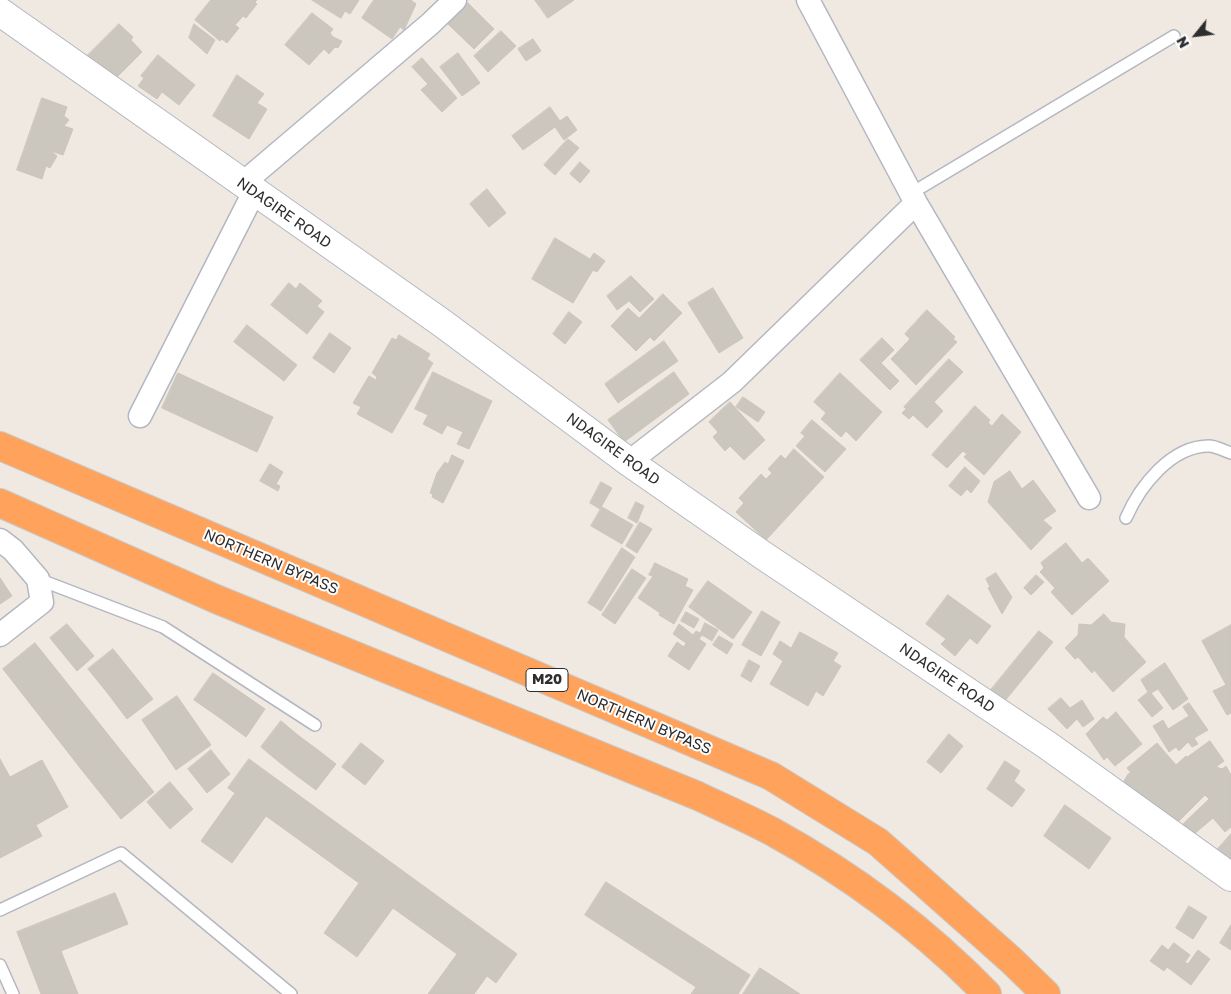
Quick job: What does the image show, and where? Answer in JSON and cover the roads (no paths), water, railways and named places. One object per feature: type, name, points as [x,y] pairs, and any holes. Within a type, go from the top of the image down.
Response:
[{"type":"highway","name":"NORTHERN BYPASS","points":[[0,446],[771,776],[878,842],[1011,960],[1046,994]]},
{"type":"highway","points":[[0,503],[216,599],[698,796],[773,832],[865,889],[951,957],[987,994]]},
{"type":"street","points":[[808,0],[913,199],[1090,498]]},
{"type":"street","points":[[140,416],[248,188],[448,3]]},
{"type":"street","name":"NDAGIRE ROAD","points":[[0,12],[442,323],[629,462],[764,556],[1047,745],[1231,877]]},
{"type":"street","points":[[629,462],[732,382],[913,199]]},
{"type":"street","points":[[0,540],[13,550],[38,579],[42,602],[0,635]]},
{"type":"lane","points":[[913,199],[1174,36]]},
{"type":"lane","points":[[1126,518],[1153,474],[1190,448],[1211,446],[1231,453]]},
{"type":"lane","points":[[38,579],[163,626],[316,725]]},
{"type":"lane","points":[[0,910],[121,853],[291,994]]},
{"type":"lane","points":[[0,965],[13,994]]}]
